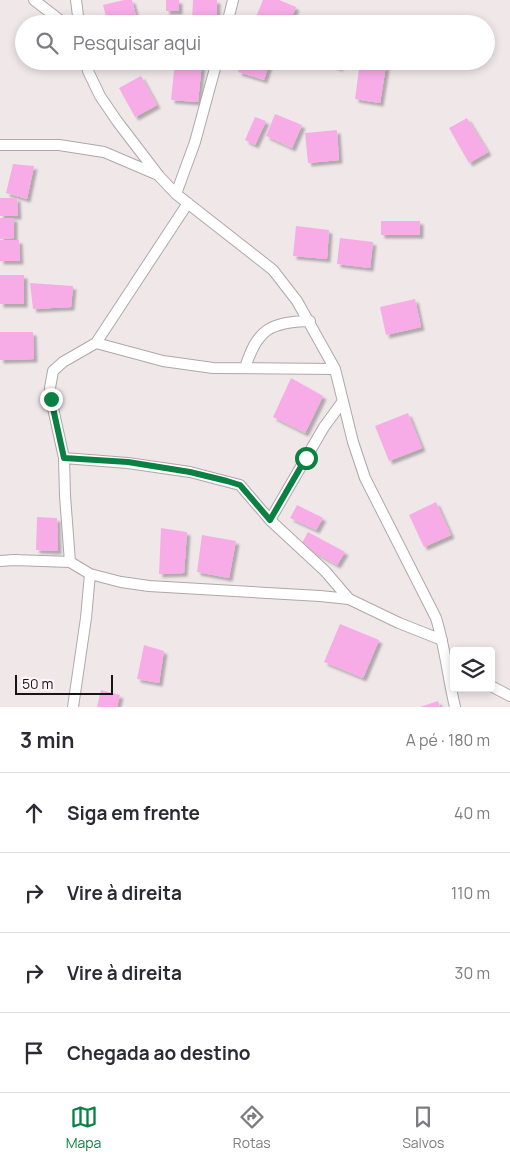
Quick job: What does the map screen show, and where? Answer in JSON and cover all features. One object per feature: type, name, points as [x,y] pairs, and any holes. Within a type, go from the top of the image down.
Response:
[{"type":"street","points":[[34,0],[53,15]]},
{"type":"street","points":[[76,0],[78,15]]},
{"type":"street","points":[[229,15],[233,0]]},
{"type":"street","points":[[88,70],[100,96],[159,176],[176,194],[273,270],[298,301],[310,321],[336,369],[353,442],[365,478],[436,618],[449,662],[456,707]]},
{"type":"street","points":[[176,194],[195,142],[215,70]]},
{"type":"street","points":[[0,145],[59,145],[104,152],[159,176]]},
{"type":"street","points":[[70,562],[64,458],[50,388],[53,371],[68,358],[96,344],[188,203]]},
{"type":"street","points":[[246,368],[252,347],[262,334],[276,326],[289,322],[310,321]]},
{"type":"street","points":[[96,344],[163,361],[213,368],[336,369]]},
{"type":"street","points":[[270,520],[324,427],[343,401]]},
{"type":"street","points":[[64,458],[128,462],[190,472],[240,485],[270,520],[325,571],[349,599]]},
{"type":"street","points":[[0,561],[70,562],[90,574],[121,582],[150,586],[349,599],[398,623],[442,640]]},
{"type":"street","points":[[73,707],[86,618],[90,574]]},
{"type":"street","points":[[495,688],[510,696]]},
{"type":"building","points":[[132,0],[136,15],[106,15],[103,5]]},
{"type":"building","points":[[166,0],[179,0],[179,11],[166,11]]},
{"type":"building","points":[[193,0],[217,0],[217,15],[192,15]]},
{"type":"building","points":[[263,0],[279,0],[296,7],[293,15],[257,15]]},
{"type":"building","points":[[174,70],[201,70],[198,102],[171,100]]},
{"type":"building","points":[[239,70],[267,70],[264,80],[238,72]]},
{"type":"building","points":[[359,70],[385,70],[380,103],[355,99]]},
{"type":"building","points":[[141,76],[157,105],[135,117],[119,88]]},
{"type":"building","points":[[275,114],[302,125],[292,148],[266,136]]},
{"type":"building","points":[[255,117],[266,121],[255,145],[245,140]]},
{"type":"building","points":[[467,118],[488,152],[469,163],[449,128]]},
{"type":"building","points":[[337,130],[339,160],[308,163],[305,133]]},
{"type":"building","points":[[13,164],[34,166],[27,199],[6,193]]},
{"type":"building","points":[[0,198],[17,198],[18,216],[0,216]]},
{"type":"building","points":[[0,218],[14,218],[14,238],[0,239]]},
{"type":"building","points":[[381,221],[420,221],[420,235],[381,235]]},
{"type":"building","points":[[296,226],[329,230],[327,259],[293,256]]},
{"type":"building","points":[[340,238],[373,242],[370,268],[337,264]]},
{"type":"building","points":[[0,240],[19,240],[20,261],[0,261]]},
{"type":"building","points":[[0,275],[24,275],[24,304],[0,304]]},
{"type":"building","points":[[30,283],[73,286],[71,307],[33,309]]},
{"type":"building","points":[[415,299],[421,327],[386,335],[380,307]]},
{"type":"building","points":[[0,332],[33,332],[34,359],[0,360]]},
{"type":"building","points":[[291,378],[323,396],[305,433],[273,417]]},
{"type":"building","points":[[408,413],[422,448],[389,461],[375,426]]},
{"type":"building","points":[[436,502],[451,535],[424,547],[409,515]]},
{"type":"building","points":[[297,505],[323,518],[316,530],[290,518]]},
{"type":"building","points":[[37,517],[57,518],[58,551],[36,550]]},
{"type":"building","points":[[161,528],[187,532],[184,573],[159,574]]},
{"type":"building","points":[[308,532],[345,552],[337,565],[301,545]]},
{"type":"building","points":[[202,535],[236,541],[229,578],[197,572]]},
{"type":"building","points":[[340,624],[379,640],[363,678],[324,662]]},
{"type":"building","points":[[144,645],[164,651],[159,683],[137,679]]},
{"type":"building","points":[[101,690],[120,695],[117,707],[97,707]]},
{"type":"building","points":[[438,701],[440,707],[420,707]]},
{"type":"route","points":[[51,399],[64,458],[128,462],[190,472],[227,481],[240,485],[270,520],[306,458]]}]
